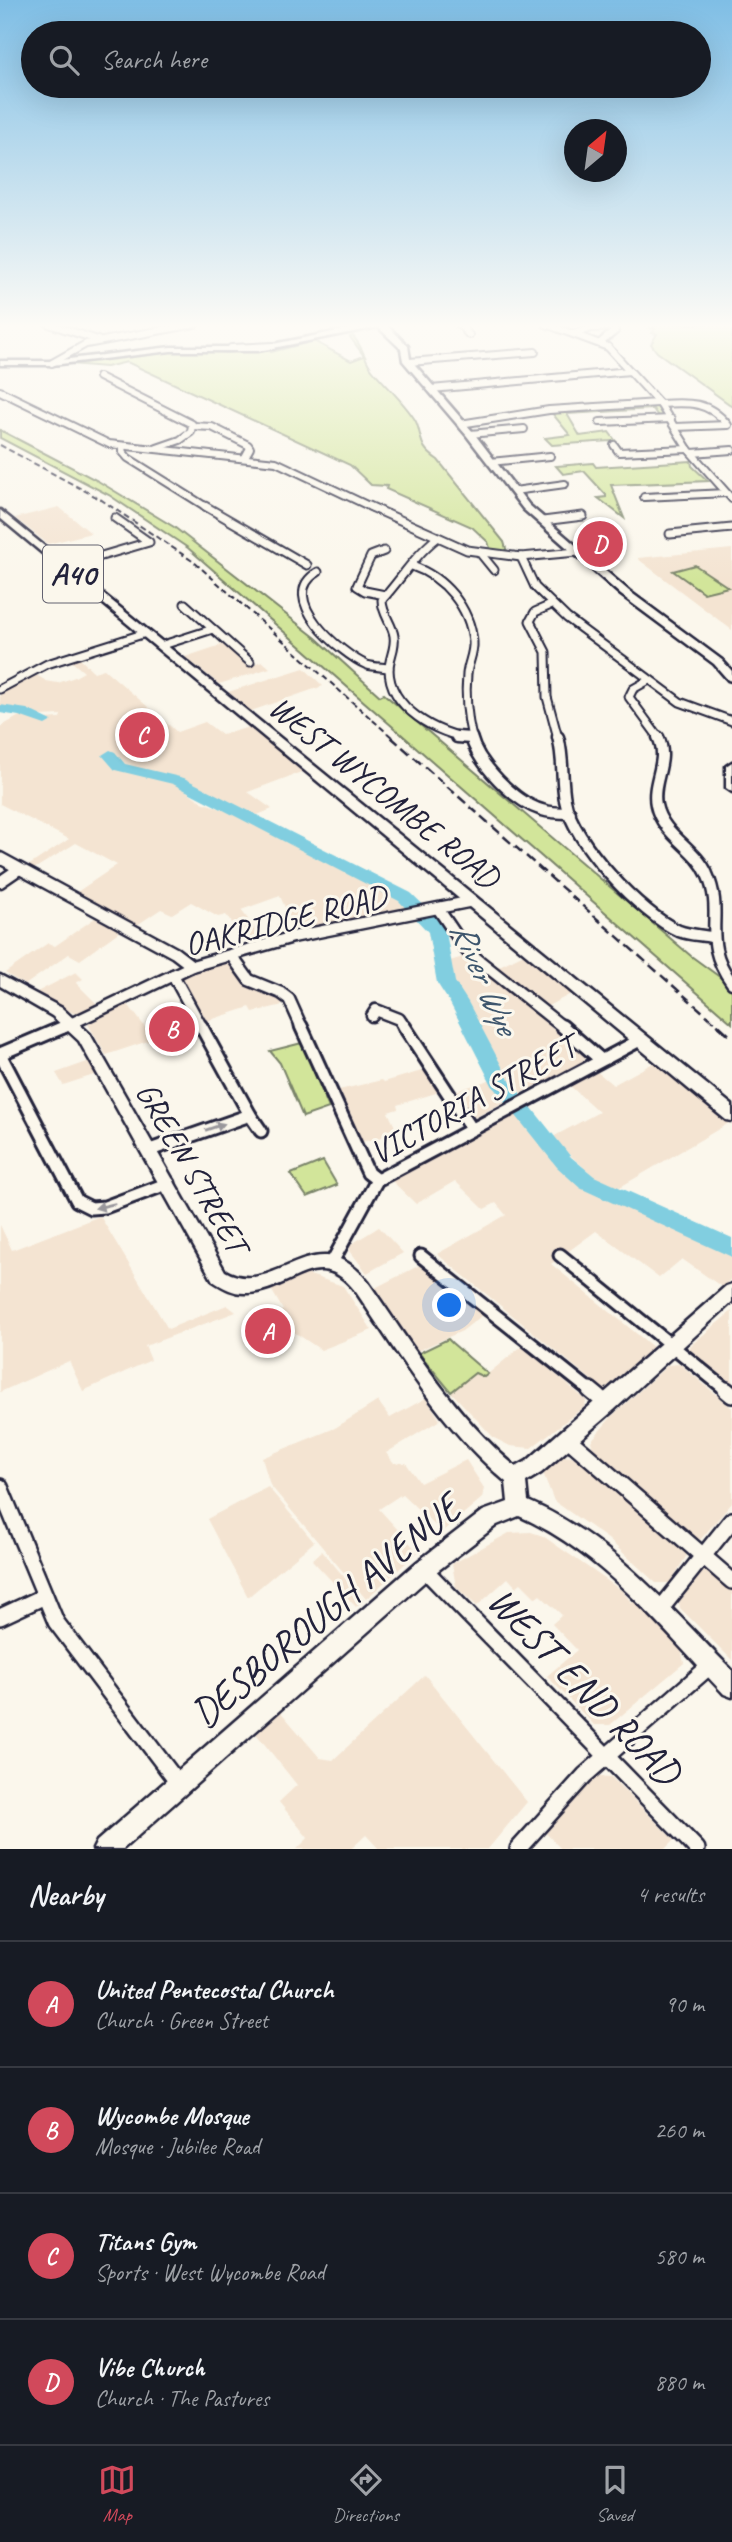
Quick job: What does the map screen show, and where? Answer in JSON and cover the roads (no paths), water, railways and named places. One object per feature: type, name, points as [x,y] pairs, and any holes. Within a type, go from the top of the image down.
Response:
[{"type":"main road","name":"WEST WYCOMBE ROAD","points":[[0,513],[732,1115]]},
{"type":"street","points":[[39,410],[103,442],[123,447],[245,457],[284,465],[437,538],[481,553],[521,557],[577,552]]},
{"type":"street","points":[[167,410],[185,419],[192,426],[212,427],[248,444],[250,447],[245,457]]},
{"type":"street","points":[[449,410],[526,507],[670,628],[718,662],[732,678]]},
{"type":"street","points":[[460,424],[547,410]]},
{"type":"street","points":[[664,410],[690,451],[732,499]]},
{"type":"street","points":[[675,427],[728,425],[716,410]]},
{"type":"street","points":[[600,422],[671,419]]},
{"type":"street","points":[[153,450],[185,438],[191,432],[192,426]]},
{"type":"street","points":[[470,435],[524,429]]},
{"type":"street","points":[[614,445],[619,452],[732,450]]},
{"type":"street","points":[[123,447],[122,451],[128,458],[179,491],[307,565]]},
{"type":"street","points":[[490,462],[550,456]]},
{"type":"street","points":[[514,491],[565,484]]},
{"type":"street","points":[[718,485],[732,484]]},
{"type":"street","points":[[644,497],[726,493]]},
{"type":"street","points":[[543,521],[583,516]]},
{"type":"street","points":[[64,567],[149,542],[115,518]]},
{"type":"street","points":[[670,534],[732,528]]},
{"type":"street","points":[[437,538],[419,552],[412,566],[385,595],[381,606],[394,641],[389,668],[398,694],[417,713],[444,733],[471,738]]},
{"type":"street","points":[[384,551],[371,556],[357,586],[365,591],[385,595]]},
{"type":"street","points":[[481,553],[494,570]]},
{"type":"street","points":[[521,557],[535,587],[551,605],[680,702],[732,721]]},
{"type":"street","points":[[412,566],[427,570],[442,580],[460,606],[470,631],[473,649],[467,682],[471,738],[476,752],[485,766],[530,806],[546,812],[570,813]]},
{"type":"street","points":[[318,572],[310,577],[304,586],[306,612],[313,622],[362,662],[370,666],[389,668]]},
{"type":"street","points":[[185,604],[250,662]]},
{"type":"street","points":[[551,605],[536,612],[530,621],[547,652],[547,697],[564,756],[565,803],[590,851],[625,891],[671,926],[711,937]]},
{"type":"street","points":[[163,645],[213,629]]},
{"type":"street","points":[[0,688],[47,664],[146,633]]},
{"type":"street","points":[[649,680],[633,689],[629,697],[660,738],[663,758],[654,797],[664,825],[701,864],[710,881],[714,903],[711,937],[718,963],[732,983]]},
{"type":"street","points":[[732,766],[732,788]]},
{"type":"street","points":[[0,858],[175,953],[192,967]]},
{"type":"street","points":[[0,882],[19,869]]},
{"type":"street","name":"OAKRIDGE ROAD","points":[[0,1054],[192,967],[293,937],[473,901]]},
{"type":"street","points":[[439,909],[467,951],[532,1005],[543,1010],[600,1059]]},
{"type":"street","points":[[231,956],[245,977],[282,992],[289,999],[368,1173],[377,1180]]},
{"type":"street","points":[[173,975],[261,1131]]},
{"type":"street","name":"GREEN STREET","points":[[0,980],[57,1012],[85,1038],[219,1276],[242,1289],[254,1287],[300,1266],[331,1264]]},
{"type":"street","points":[[373,1010],[399,1019],[471,1128]]},
{"type":"street","name":"VICTORIA STREET","points":[[331,1264],[377,1180],[640,1040]]},
{"type":"street","points":[[0,1054],[77,1201],[91,1208],[105,1207],[169,1183]]},
{"type":"street","points":[[150,1150],[250,1115]]},
{"type":"street","points":[[560,1255],[732,1395]]},
{"type":"street","points":[[421,1256],[607,1404]]},
{"type":"street","points":[[331,1264],[346,1270],[362,1287],[455,1418],[491,1461],[515,1478],[519,1507],[542,1514],[616,1568],[732,1686]]},
{"type":"street","points":[[515,1478],[534,1467],[568,1438],[732,1291]]},
{"type":"street","points":[[568,1438],[732,1581]]},
{"type":"street","points":[[0,1487],[56,1622],[178,1783]]},
{"type":"street","name":"DESBOROUGH AVENUE","points":[[105,1849],[424,1569],[490,1518],[519,1507]]},
{"type":"street","points":[[659,1612],[732,1520]]},
{"type":"street","name":"WEST END ROAD","points":[[424,1569],[697,1849]]},
{"type":"street","points":[[0,1617],[44,1596]]},
{"type":"street","points":[[518,1849],[545,1814],[606,1754],[711,1665]]},
{"type":"waterway","name":"River Wye","points":[[0,709],[22,712],[45,721]]},
{"type":"waterway","name":"River Wye","points":[[110,755],[120,767],[178,781],[405,897],[430,921],[437,932],[446,983],[459,1002],[500,1082],[564,1162],[587,1182],[732,1248]]},
{"type":"railway","points":[[0,445],[100,499],[194,562],[393,738]]},
{"type":"railway","points":[[391,737],[721,1028]]},
{"type":"railway","points":[[719,1026],[732,1038]]},
{"type":"place","name":"Vibe Church","points":[[600,544]]},
{"type":"place","name":"Titans Gym","points":[[142,735]]},
{"type":"place","name":"Wycombe Mosque","points":[[172,1029]]},
{"type":"place","name":"United Pentecostal Church","points":[[268,1331]]}]
